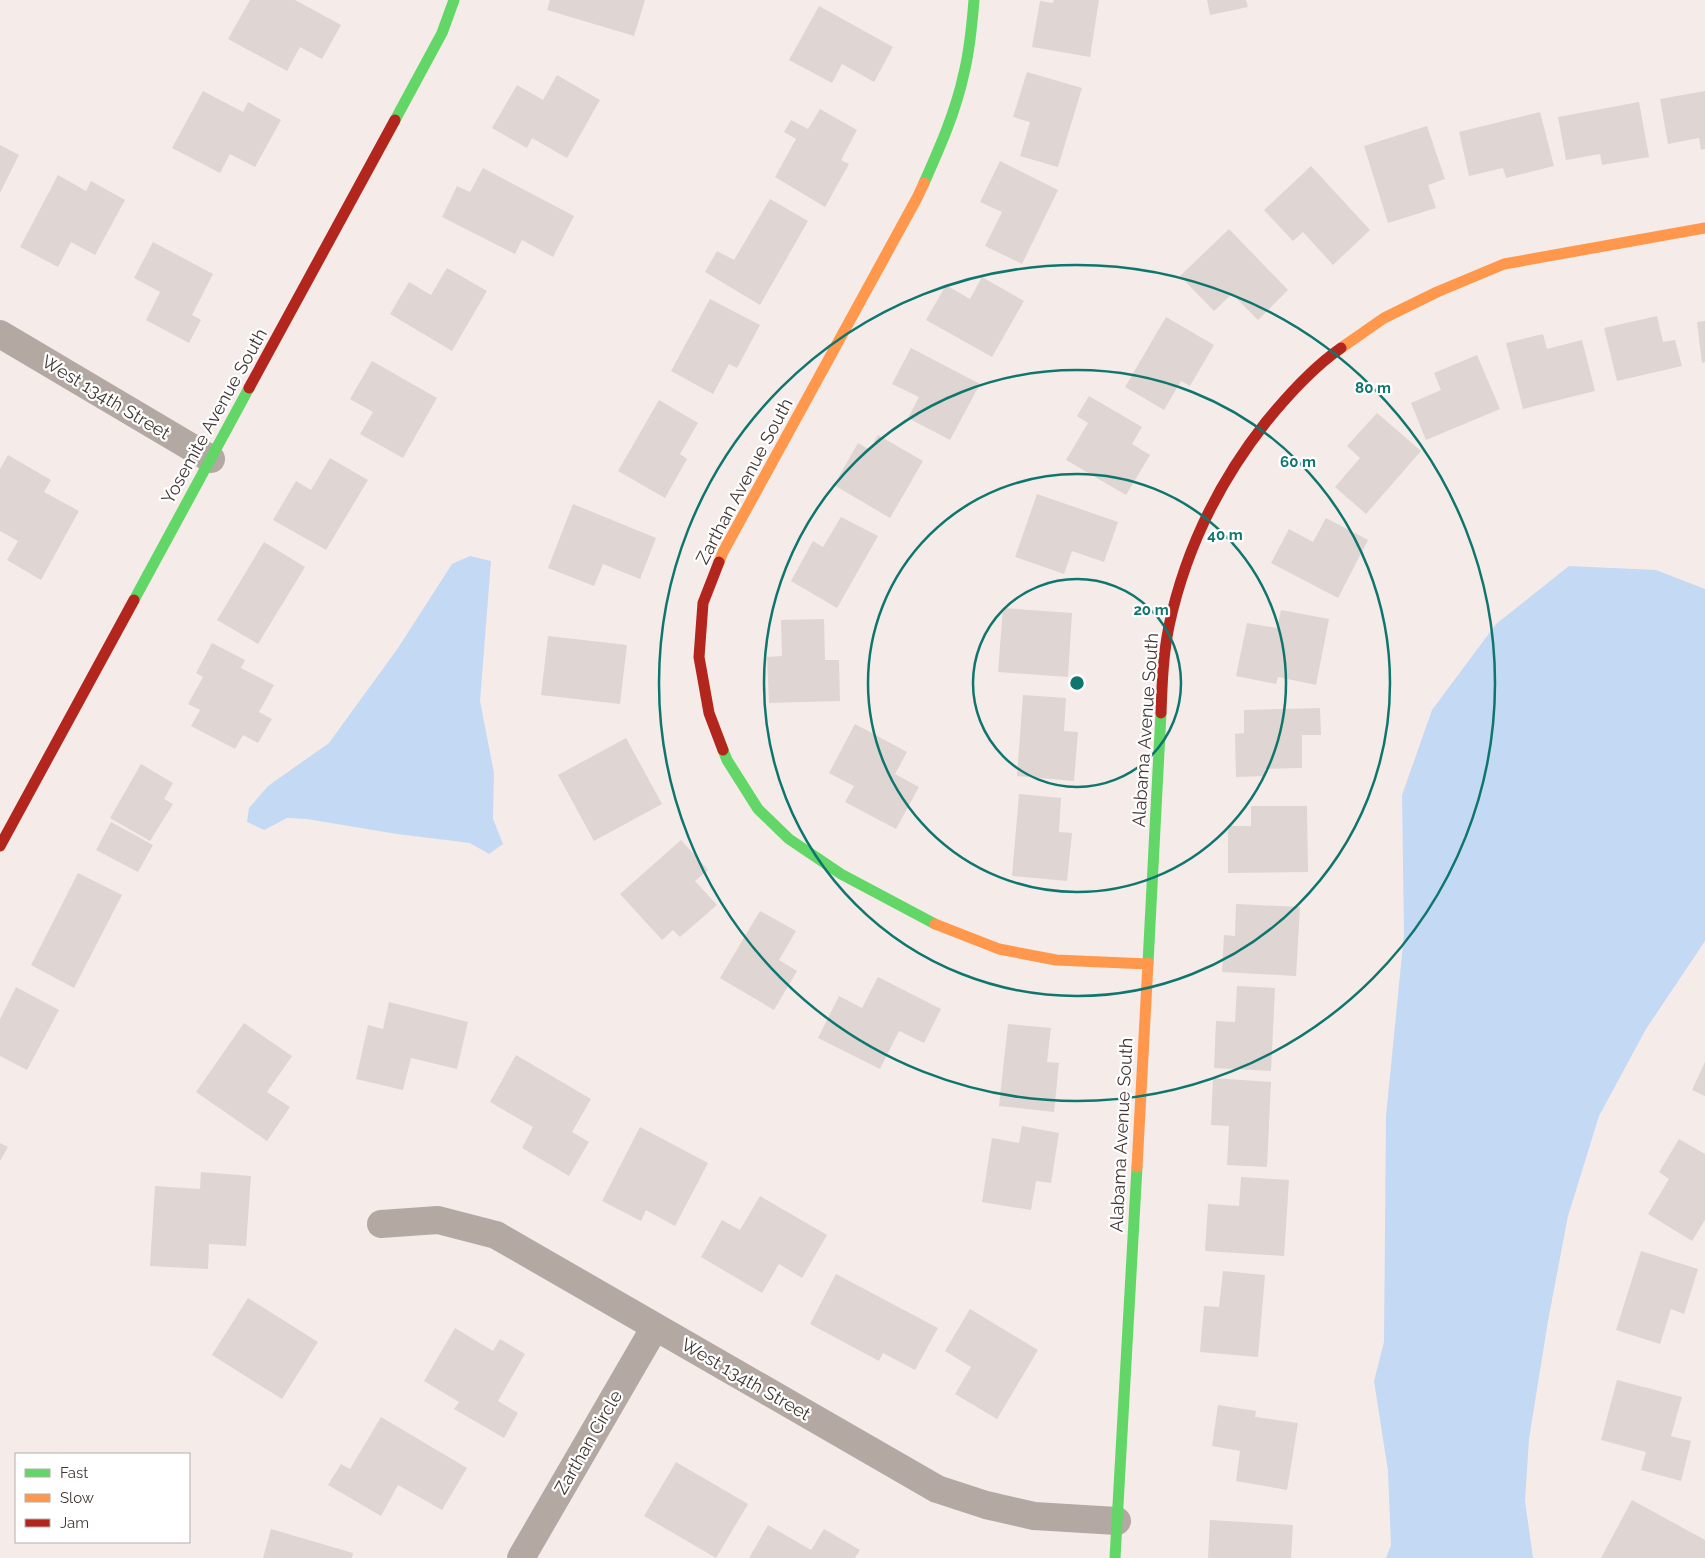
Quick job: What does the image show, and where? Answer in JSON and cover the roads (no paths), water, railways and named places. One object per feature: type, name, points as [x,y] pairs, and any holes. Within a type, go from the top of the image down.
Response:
[{"type":"street","name":"Yosemite Avenue South","points":[[0,846],[442,33],[454,0]]},
{"type":"street","name":"Zarthan Avenue South","points":[[974,0],[962,82],[943,141],[918,198],[723,552],[703,603],[698,656],[709,712],[727,760],[758,809],[789,839],[841,874],[943,928],[999,949],[1056,960],[1148,964]]},
{"type":"street","name":"Alabama Avenue South","points":[[1115,1558],[1162,685],[1169,627],[1185,566],[1209,508],[1246,447],[1288,394],[1329,356],[1384,318],[1437,292],[1504,264],[1705,228]]},
{"type":"street","name":"West 134th Street","points":[[0,334],[211,459]]},
{"type":"street","name":"West 134th Street","points":[[382,1224],[438,1220],[496,1235],[937,1488],[986,1505],[1034,1516],[1117,1520]]},
{"type":"street","name":"Zarthan Circle","points":[[522,1558],[655,1327]]},
{"type":"water","points":[[470,556],[491,561],[480,701],[494,773],[493,819],[503,844],[489,854],[470,843],[397,834],[307,819],[287,818],[264,830],[247,822],[249,808],[268,786],[329,743],[398,648],[452,564]]},
{"type":"water","points":[[1569,566],[1656,570],[1705,589],[1705,941],[1646,1029],[1599,1116],[1568,1216],[1548,1321],[1529,1439],[1525,1501],[1533,1558],[1386,1558],[1391,1545],[1388,1471],[1374,1381],[1384,1342],[1386,1116],[1404,934],[1402,795],[1432,710],[1496,624]]}]
